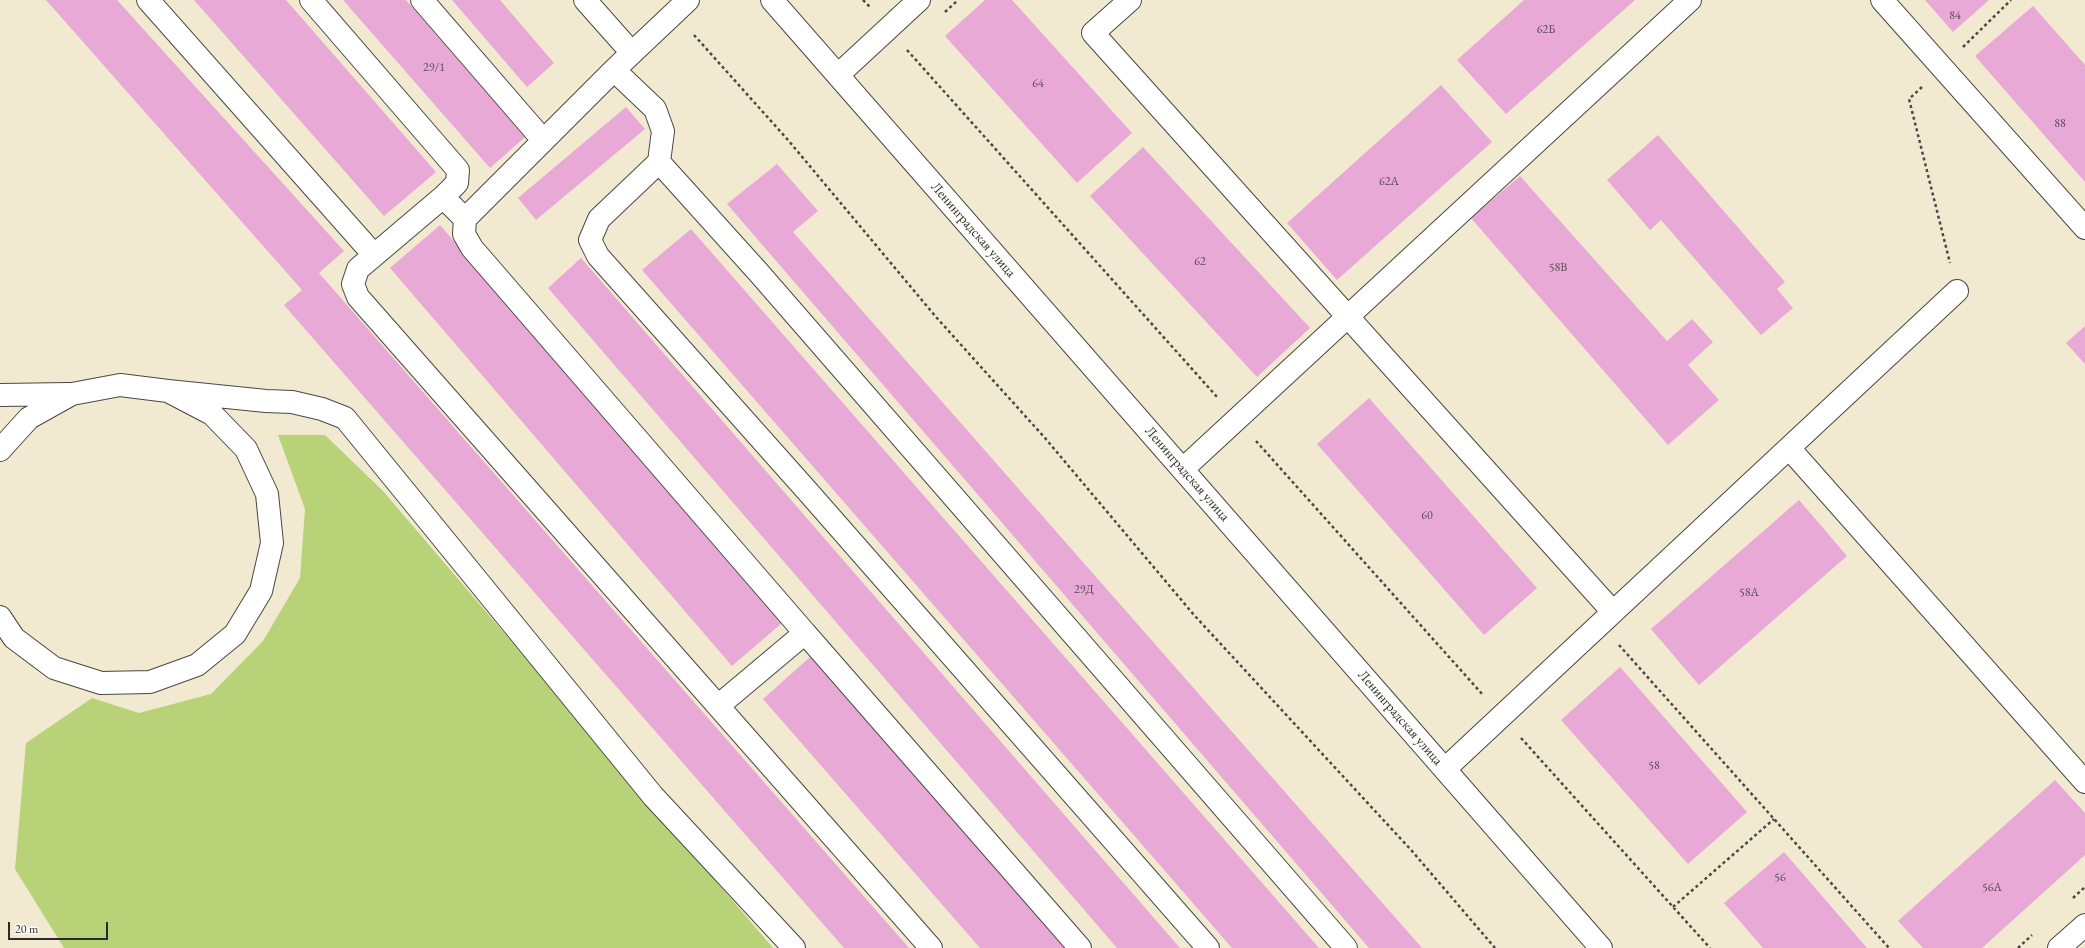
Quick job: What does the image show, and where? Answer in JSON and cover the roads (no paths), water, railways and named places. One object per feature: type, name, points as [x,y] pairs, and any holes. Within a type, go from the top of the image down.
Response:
[{"type":"main road","points":[[148,0],[374,255]]},
{"type":"main road","points":[[311,0],[458,170],[457,183],[443,197],[358,269],[353,284],[358,297],[931,948]]},
{"type":"main road","points":[[422,0],[543,140]]},
{"type":"main road","points":[[585,0],[632,53]]},
{"type":"main road","name":"Ленинградская улица","points":[[772,0],[1601,948]]},
{"type":"main road","points":[[838,75],[919,0]]},
{"type":"main road","points":[[1130,0],[1093,33],[1348,317],[1607,618]]},
{"type":"main road","points":[[1183,469],[1690,0]]},
{"type":"main road","points":[[1882,0],[2085,228]]},
{"type":"main road","points":[[682,6],[614,70],[465,219],[464,234],[472,248],[1080,948]]},
{"type":"main road","points":[[614,70],[655,109],[663,131],[659,162],[599,219],[590,240],[598,256],[809,493],[1208,948]]},
{"type":"main road","points":[[659,162],[759,273],[1346,948]]},
{"type":"main road","points":[[443,197],[465,219]]},
{"type":"main road","points":[[1445,769],[1957,291]]},
{"type":"main road","points":[[0,396],[72,394],[120,384],[168,391],[266,401],[292,402],[322,409],[345,418],[653,796],[794,948]]},
{"type":"main road","points":[[0,617],[14,638],[54,668],[101,683],[150,682],[170,675],[197,665],[235,634],[261,591],[265,577],[272,543],[267,494],[246,449],[212,414],[168,391]]},
{"type":"main road","points":[[0,450],[29,418],[72,394]]},
{"type":"main road","points":[[1788,448],[2085,782]]},
{"type":"main road","points":[[718,706],[805,632]]},
{"type":"main road","points":[[2059,948],[2085,925]]}]
